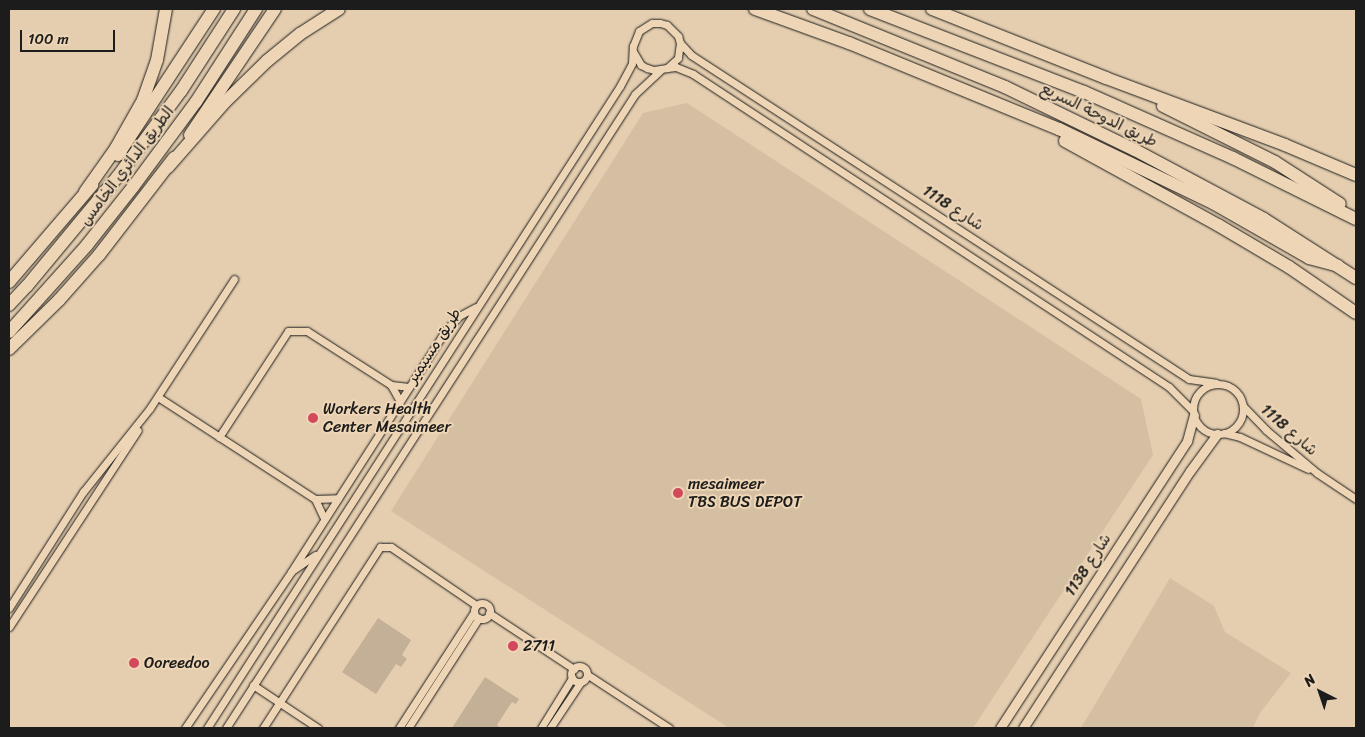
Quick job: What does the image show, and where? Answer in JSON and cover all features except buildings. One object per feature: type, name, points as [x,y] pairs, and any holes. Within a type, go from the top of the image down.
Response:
[{"type":"highway","points":[[85,192],[121,140],[143,100],[157,60],[165,9]]},
{"type":"highway","points":[[9,282],[120,152],[214,9]]},
{"type":"highway","name":"الطريق الدائري الخامس","points":[[9,305],[28,286],[118,176],[180,91],[234,9]]},
{"type":"highway","name":"الطريق الدائري الخامس","points":[[9,332],[87,245],[133,187],[196,102],[256,9]]},
{"type":"highway","points":[[168,167],[275,9]]},
{"type":"highway","points":[[9,349],[59,300],[99,255],[168,167],[225,102],[267,61],[300,34],[339,9]]},
{"type":"highway","points":[[755,9],[946,82],[1059,129],[1214,203],[1309,258],[1338,266]]},
{"type":"highway","points":[[766,9],[812,31]]},
{"type":"highway","name":"طريق الدوحة السريع","points":[[813,9],[1005,88],[1065,116],[1264,219],[1356,278]]},
{"type":"highway","name":"طريق الدوحة السريع","points":[[870,9],[1084,92],[1233,158],[1356,220]]},
{"type":"highway","points":[[932,9],[1106,78],[1285,145],[1356,175]]},
{"type":"highway","points":[[1106,78],[1203,124],[1275,162],[1356,215]]},
{"type":"highway","points":[[1017,113],[1218,225],[1289,267],[1356,314]]},
{"type":"street","points":[[652,23],[668,25],[674,30],[680,43],[678,58],[664,69],[648,68],[642,65],[634,53],[633,46],[638,31],[652,23]]},
{"type":"street","name":"شارع 1118","points":[[680,43],[698,59],[1188,378],[1216,383]]},
{"type":"street","name":"طريق مسيمير","points":[[207,728],[476,306],[620,86],[632,63],[634,53]]},
{"type":"street","name":"شارع 1118","points":[[664,69],[685,69],[1169,387],[1193,413]]},
{"type":"street","name":"طريق مسيمير","points":[[226,728],[635,94],[664,69]]},
{"type":"street","points":[[9,608],[83,492],[158,397],[234,279]]},
{"type":"street","points":[[186,728],[290,572],[450,325],[476,306]]},
{"type":"street","points":[[219,437],[288,331],[307,331],[391,385],[409,387]]},
{"type":"street","points":[[1216,383],[1231,387],[1237,392],[1243,406],[1240,420],[1230,430],[1220,433],[1202,428],[1193,413],[1197,394],[1209,385],[1216,383]]},
{"type":"street","points":[[391,385],[400,402]]},
{"type":"street","points":[[158,397],[315,499],[324,518]]},
{"type":"street","name":"شارع 1118","points":[[1243,406],[1266,430],[1318,473],[1356,499]]},
{"type":"street","points":[[9,627],[145,420],[150,408]]},
{"type":"street","name":"شارع 1138","points":[[1000,728],[1187,441],[1193,413]]},
{"type":"street","points":[[1023,728],[1190,471],[1220,433]]},
{"type":"street","name":"شارع 1118","points":[[1220,433],[1248,440],[1318,473]]},
{"type":"street","points":[[352,500],[354,472]]},
{"type":"street","points":[[315,499],[338,498]]},
{"type":"street","points":[[263,728],[380,547],[391,547],[485,618],[489,613]]},
{"type":"street","points":[[290,572],[318,554]]},
{"type":"street","points":[[399,728],[476,612],[486,604],[489,613],[574,669]]},
{"type":"street","points":[[408,728],[476,612]]},
{"type":"street","points":[[540,728],[572,678],[571,674],[574,669],[579,666],[584,668],[588,675],[669,728]]},
{"type":"street","points":[[550,728],[580,683],[586,680],[588,675]]},
{"type":"street","points":[[572,678],[580,683]]},
{"type":"street","points":[[254,685],[318,728]]},
{"type":"shaded area","points":[[687,103],[1141,399],[1153,455],[973,728],[729,728],[391,511],[643,113]]},
{"type":"shaded area","points":[[1170,578],[1214,606],[1225,632],[1291,673],[1260,713],[1253,728],[1081,728]]},
{"type":"shaded area","points":[[378,618],[411,640],[402,655],[407,659],[401,667],[396,664],[376,694],[342,672]]},
{"type":"shaded area","points":[[485,677],[519,699],[516,704],[512,702],[497,725],[500,728],[452,728]]},
{"type":"place","name":"Workers Health Center Mesaimeer","points":[[313,418]]},
{"type":"place","name":"mesaimeer TBS BUS DEPOT","points":[[678,493]]},
{"type":"place","name":"2711","points":[[513,646]]},
{"type":"place","name":"Ooreedoo","points":[[134,663]]}]
